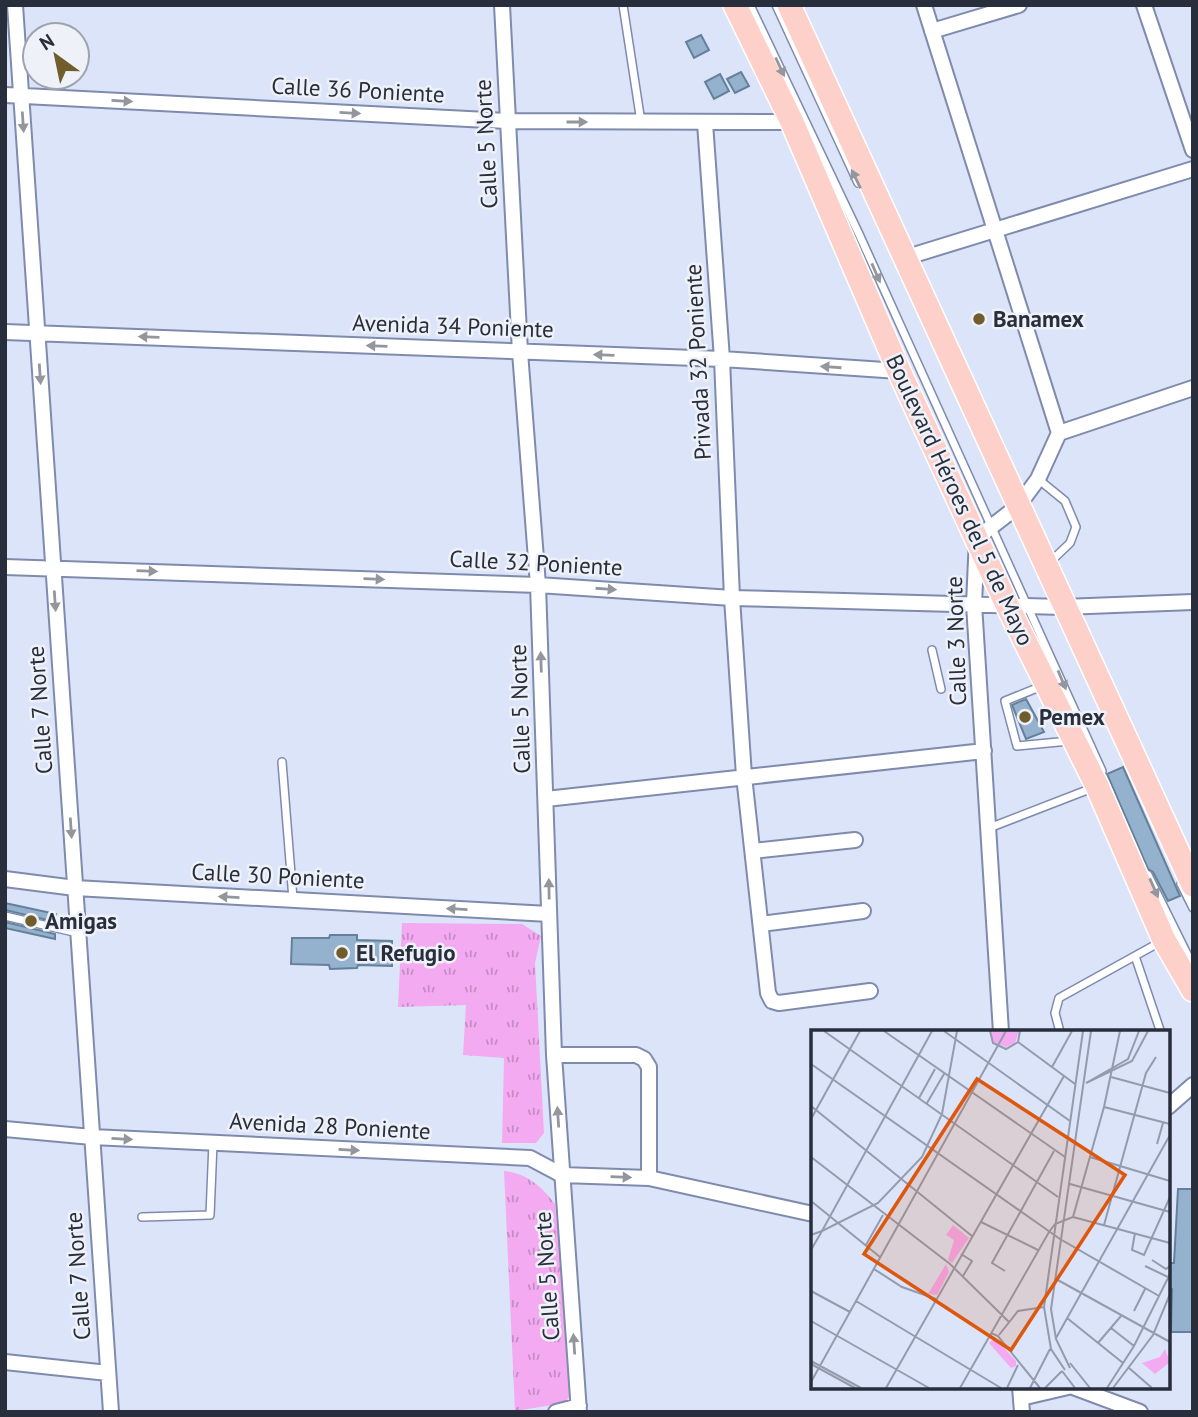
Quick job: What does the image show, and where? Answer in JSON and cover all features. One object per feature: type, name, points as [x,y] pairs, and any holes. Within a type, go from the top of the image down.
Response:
[{"type":"main road","name":"Boulevard Héroes del 5 de Mayo","points":[[735,5],[792,122],[899,371],[984,531],[1017,605],[1046,684],[1075,741],[1102,784],[1164,940],[1193,990]]},
{"type":"main road","points":[[789,5],[903,266],[1045,566],[1060,607],[1183,849],[1185,881]]},
{"type":"street","name":"Calle 7 Norte","points":[[15,5],[111,1412]]},
{"type":"street","name":"Calle 5 Norte","points":[[502,5],[520,352],[538,585],[554,1055],[579,1409]]},
{"type":"street","points":[[924,5],[1059,433],[1038,479],[1016,508],[984,531]]},
{"type":"street","points":[[932,31],[1019,5]]},
{"type":"street","points":[[1144,5],[1193,150]]},
{"type":"street","name":"Calle 36 Poniente","points":[[5,95],[507,121],[792,122]]},
{"type":"street","name":"Privada 32 Poniente","points":[[705,123],[722,359],[732,598],[744,776],[768,993],[772,1001],[779,1003],[870,991]]},
{"type":"street","points":[[903,266],[995,228],[1193,169]]},
{"type":"street","name":"Avenida 34 Poniente","points":[[5,332],[722,359],[899,371]]},
{"type":"street","points":[[1059,433],[1193,388]]},
{"type":"street","name":"Calle 3 Norte","points":[[984,531],[974,604],[1000,1030]]},
{"type":"street","name":"Calle 32 Poniente","points":[[5,567],[538,585],[732,598],[1060,607],[1193,602]]},
{"type":"street","points":[[546,799],[984,751]]},
{"type":"street","points":[[753,851],[855,840]]},
{"type":"street","name":"Calle 30 Poniente","points":[[5,879],[75,888],[549,914]]},
{"type":"street","points":[[761,923],[863,911]]},
{"type":"street","points":[[554,1055],[636,1055],[644,1059],[649,1066],[649,1178]]},
{"type":"street","points":[[1170,1105],[1193,1086]]},
{"type":"street","name":"Avenida 28 Poniente","points":[[5,1129],[92,1137],[530,1158],[562,1175],[649,1178],[811,1214]]},
{"type":"street","points":[[5,1362],[108,1373]]},
{"type":"street","points":[[1021,1399],[1063,1389]]},
{"type":"street","points":[[1077,1389],[1140,1412]]},
{"type":"street","points":[[556,1412],[579,1409]]},
{"type":"lane","points":[[623,5],[641,122]]},
{"type":"lane","points":[[750,5],[859,234],[984,531]]},
{"type":"lane","points":[[776,5],[860,187]]},
{"type":"lane","points":[[1038,479],[1065,501],[1076,527],[1070,543],[1045,566]]},
{"type":"lane","points":[[1016,508],[1156,828]]},
{"type":"lane","points":[[988,828],[1102,784],[1017,605]]},
{"type":"lane","points":[[932,650],[941,689]]},
{"type":"lane","points":[[1046,684],[1005,701],[1017,746],[1075,741]]},
{"type":"lane","points":[[282,762],[293,900]]},
{"type":"lane","points":[[1144,865],[1193,966]]},
{"type":"lane","points":[[1185,881],[1193,908]]},
{"type":"lane","points":[[5,916],[78,933]]},
{"type":"lane","points":[[1059,1030],[1055,1013],[1059,998],[1164,940]]},
{"type":"lane","points":[[1135,956],[1160,1030]]},
{"type":"lane","points":[[142,1217],[210,1214],[213,1143]]},
{"type":"green space","points":[[402,923],[522,924],[541,936],[535,963],[544,1133],[536,1143],[502,1143],[504,1058],[463,1055],[466,1005],[398,1007]]},
{"type":"green space","points":[[504,1171],[533,1182],[555,1204],[572,1380],[572,1392],[565,1403],[515,1411]]},
{"type":"building","points":[[701,35],[709,50],[694,58],[686,42]]},
{"type":"building","points":[[741,72],[749,86],[735,93],[727,79]]},
{"type":"building","points":[[720,74],[729,91],[714,99],[705,82]]},
{"type":"building","name":"Pemex","points":[[1026,699],[1044,732],[1026,739],[1012,705]]},
{"type":"building","points":[[1123,767],[1180,896],[1168,901],[1153,872],[1148,869],[1107,774]]},
{"type":"building","points":[[5,903],[56,914],[56,922],[5,910]]},
{"type":"building","points":[[5,922],[55,934],[55,939],[5,928]]},
{"type":"building","name":"El Refugio","points":[[330,935],[357,935],[357,940],[392,941],[392,966],[358,965],[357,968],[330,969],[329,965],[291,964],[292,938],[329,938]]},
{"type":"building","points":[[1178,1189],[1193,1189],[1193,1332],[1171,1332],[1170,1263],[1174,1263]]},
{"type":"place","name":"Banamex","points":[[979,319]]},
{"type":"place","name":"Pemex","points":[[1025,717]]},
{"type":"place","name":"Amigas","points":[[31,921]]},
{"type":"place","name":"El Refugio","points":[[342,953]]}]
